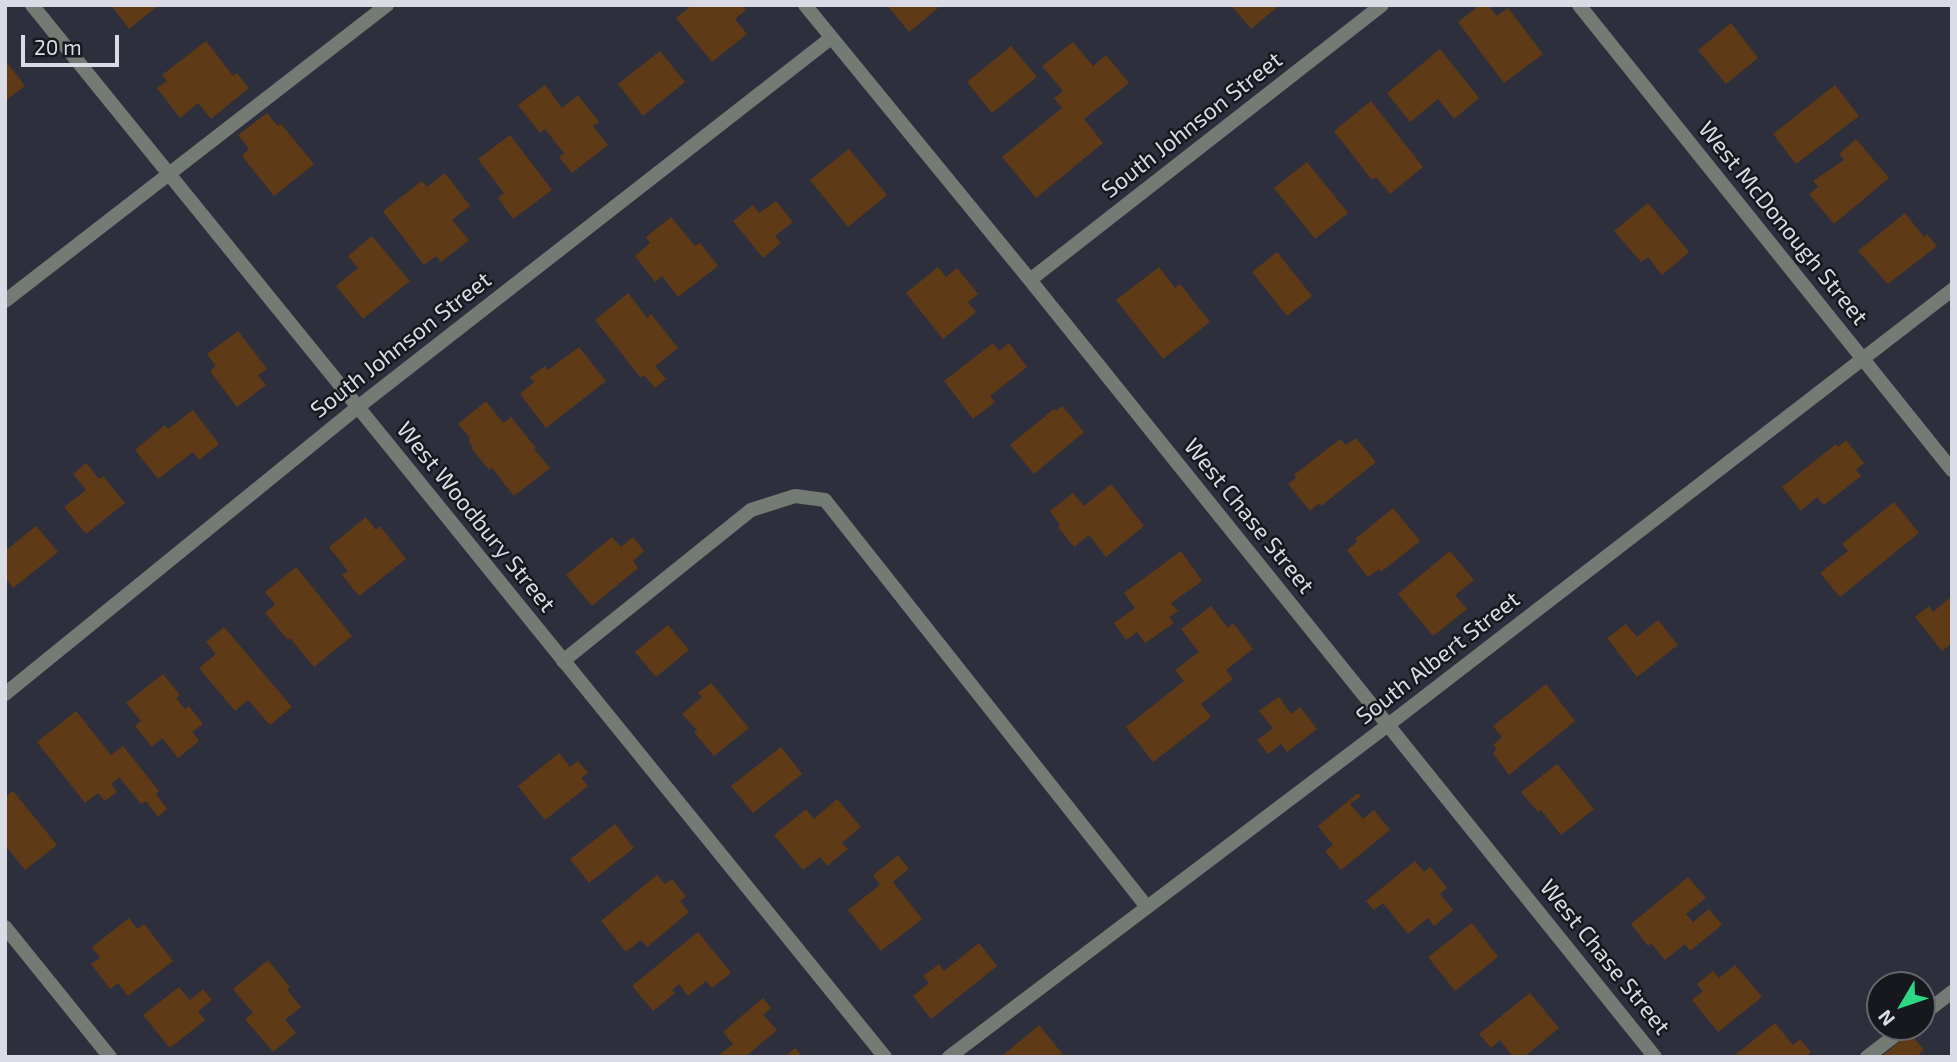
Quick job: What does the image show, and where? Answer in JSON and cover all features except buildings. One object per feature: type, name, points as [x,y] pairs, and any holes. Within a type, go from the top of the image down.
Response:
[{"type":"street","name":"West Woodbury Street","points":[[32,5],[884,1057]]},
{"type":"street","points":[[5,300],[387,5]]},
{"type":"street","name":"West Chase Street","points":[[805,5],[1656,1057]]},
{"type":"street","name":"South Johnson Street","points":[[1030,280],[1381,5]]},
{"type":"street","name":"West McDonough Street","points":[[1579,5],[1952,470]]},
{"type":"street","name":"South Johnson Street","points":[[5,694],[358,407],[831,38]]},
{"type":"street","name":"South Albert Street","points":[[948,1057],[1388,725],[1952,290]]},
{"type":"street","points":[[563,661],[751,510],[795,496],[825,500],[1147,907]]},
{"type":"street","points":[[5,927],[110,1057]]},
{"type":"street","points":[[1936,1004],[1952,992]]},
{"type":"street","points":[[1867,1057],[1888,1041]]}]
